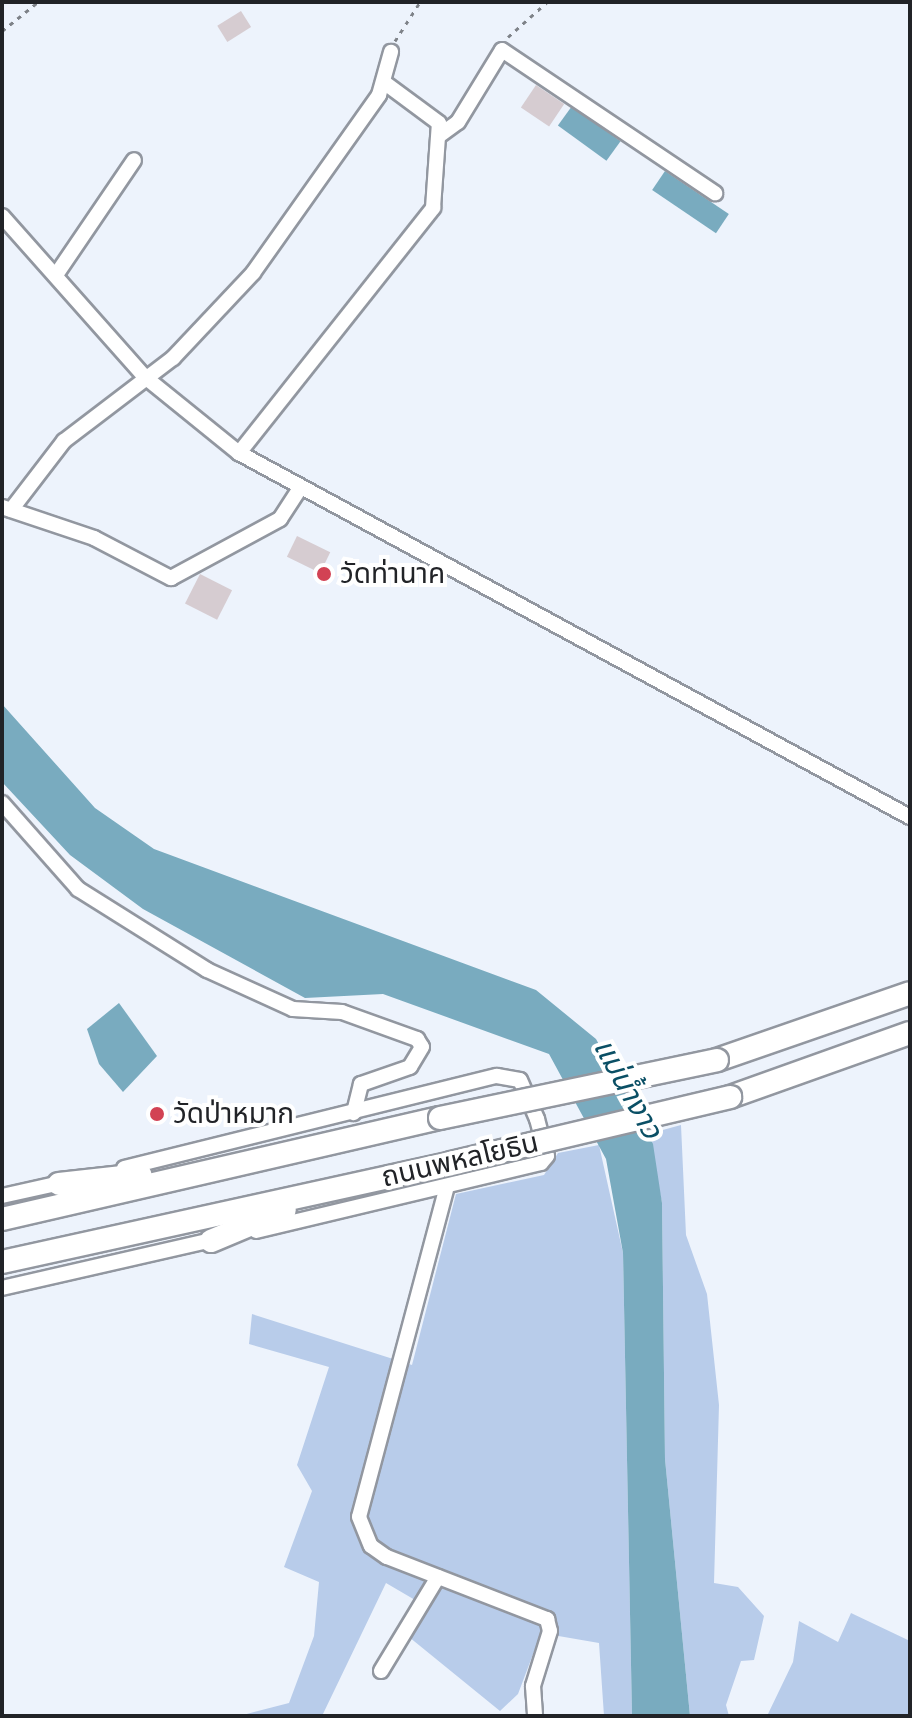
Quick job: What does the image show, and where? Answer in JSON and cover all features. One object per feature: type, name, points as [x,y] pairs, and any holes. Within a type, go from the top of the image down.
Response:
[{"type":"highway","name":"ถนนพหลโยธิน","points":[[2,1219],[440,1118],[717,1060],[910,993]]},
{"type":"highway","name":"ถนนพหลโยธิน","points":[[2,1262],[451,1163],[730,1097],[910,1033]]},
{"type":"highway","points":[[59,1184],[242,1165]]},
{"type":"highway","points":[[211,1241],[341,1187]]},
{"type":"street","points":[[440,135],[458,122],[502,50],[715,193]]},
{"type":"street","points":[[301,487],[280,519],[171,578],[94,538],[7,508],[64,441],[173,358],[253,273],[385,83],[391,52]]},
{"type":"street","points":[[239,453],[433,208],[440,135],[431,114],[385,83]]},
{"type":"street","points":[[58,272],[134,160]]},
{"type":"street","points":[[2,216],[58,272],[145,377],[239,453],[910,817]]},
{"type":"street","points":[[2,803],[78,889],[207,970],[293,1009],[342,1012],[417,1039],[422,1047],[410,1067],[361,1084],[354,1113]]},
{"type":"street","points":[[2,1196],[497,1076],[520,1080],[547,1156],[446,1190],[2,1288]]},
{"type":"street","points":[[446,1190],[359,1517],[371,1546],[438,1577],[547,1619],[550,1631],[533,1686],[535,1716]]},
{"type":"street","points":[[381,1671],[438,1577]]},
{"type":"path","points":[[2,31],[38,2]]},
{"type":"path","points":[[391,52],[420,2]]},
{"type":"path","points":[[502,50],[547,2]]},
{"type":"shaded area","points":[[572,106],[621,141],[606,161],[558,125]]},
{"type":"shaded area","points":[[665,171],[729,214],[716,233],[652,190]]},
{"type":"shaded area","points":[[2,704],[95,808],[154,849],[536,990],[596,1039],[653,1144],[662,1203],[665,1459],[690,1716],[632,1716],[623,1253],[606,1159],[549,1054],[383,994],[305,998],[143,909],[70,855],[2,782]]},
{"type":"shaded area","points":[[119,1003],[157,1056],[123,1092],[99,1064],[87,1029]]},
{"type":"shaded area","points":[[681,1125],[686,1235],[707,1294],[719,1405],[714,1583],[738,1587],[764,1616],[754,1660],[741,1661],[726,1705],[729,1716],[690,1716],[665,1459],[662,1203],[648,1134]]},
{"type":"shaded area","points":[[599,1145],[623,1253],[632,1716],[604,1716],[599,1643],[541,1633],[518,1694],[500,1711],[409,1637],[427,1607],[386,1583],[322,1716],[239,1716],[289,1703],[314,1636],[319,1582],[284,1567],[312,1491],[297,1465],[329,1367],[249,1344],[252,1314],[412,1365],[456,1194],[544,1175],[558,1153]]},
{"type":"shaded area","points":[[851,1613],[910,1641],[910,1716],[767,1716],[793,1662],[799,1621],[838,1642]]},
{"type":"building","points":[[241,11],[251,27],[227,42],[217,26]]},
{"type":"building","points":[[536,85],[564,104],[549,126],[521,107]]},
{"type":"building","points":[[297,536],[330,552],[320,573],[287,557]]},
{"type":"building","points":[[200,574],[232,590],[217,620],[185,603]]},
{"type":"place","name":"วัดท่านาค","points":[[324,574]]},
{"type":"place","name":"วัดป่าหมาก","points":[[157,1114]]},
{"type":"water label","name":"แม่น้ำงาว","points":[[627,1089]]}]
